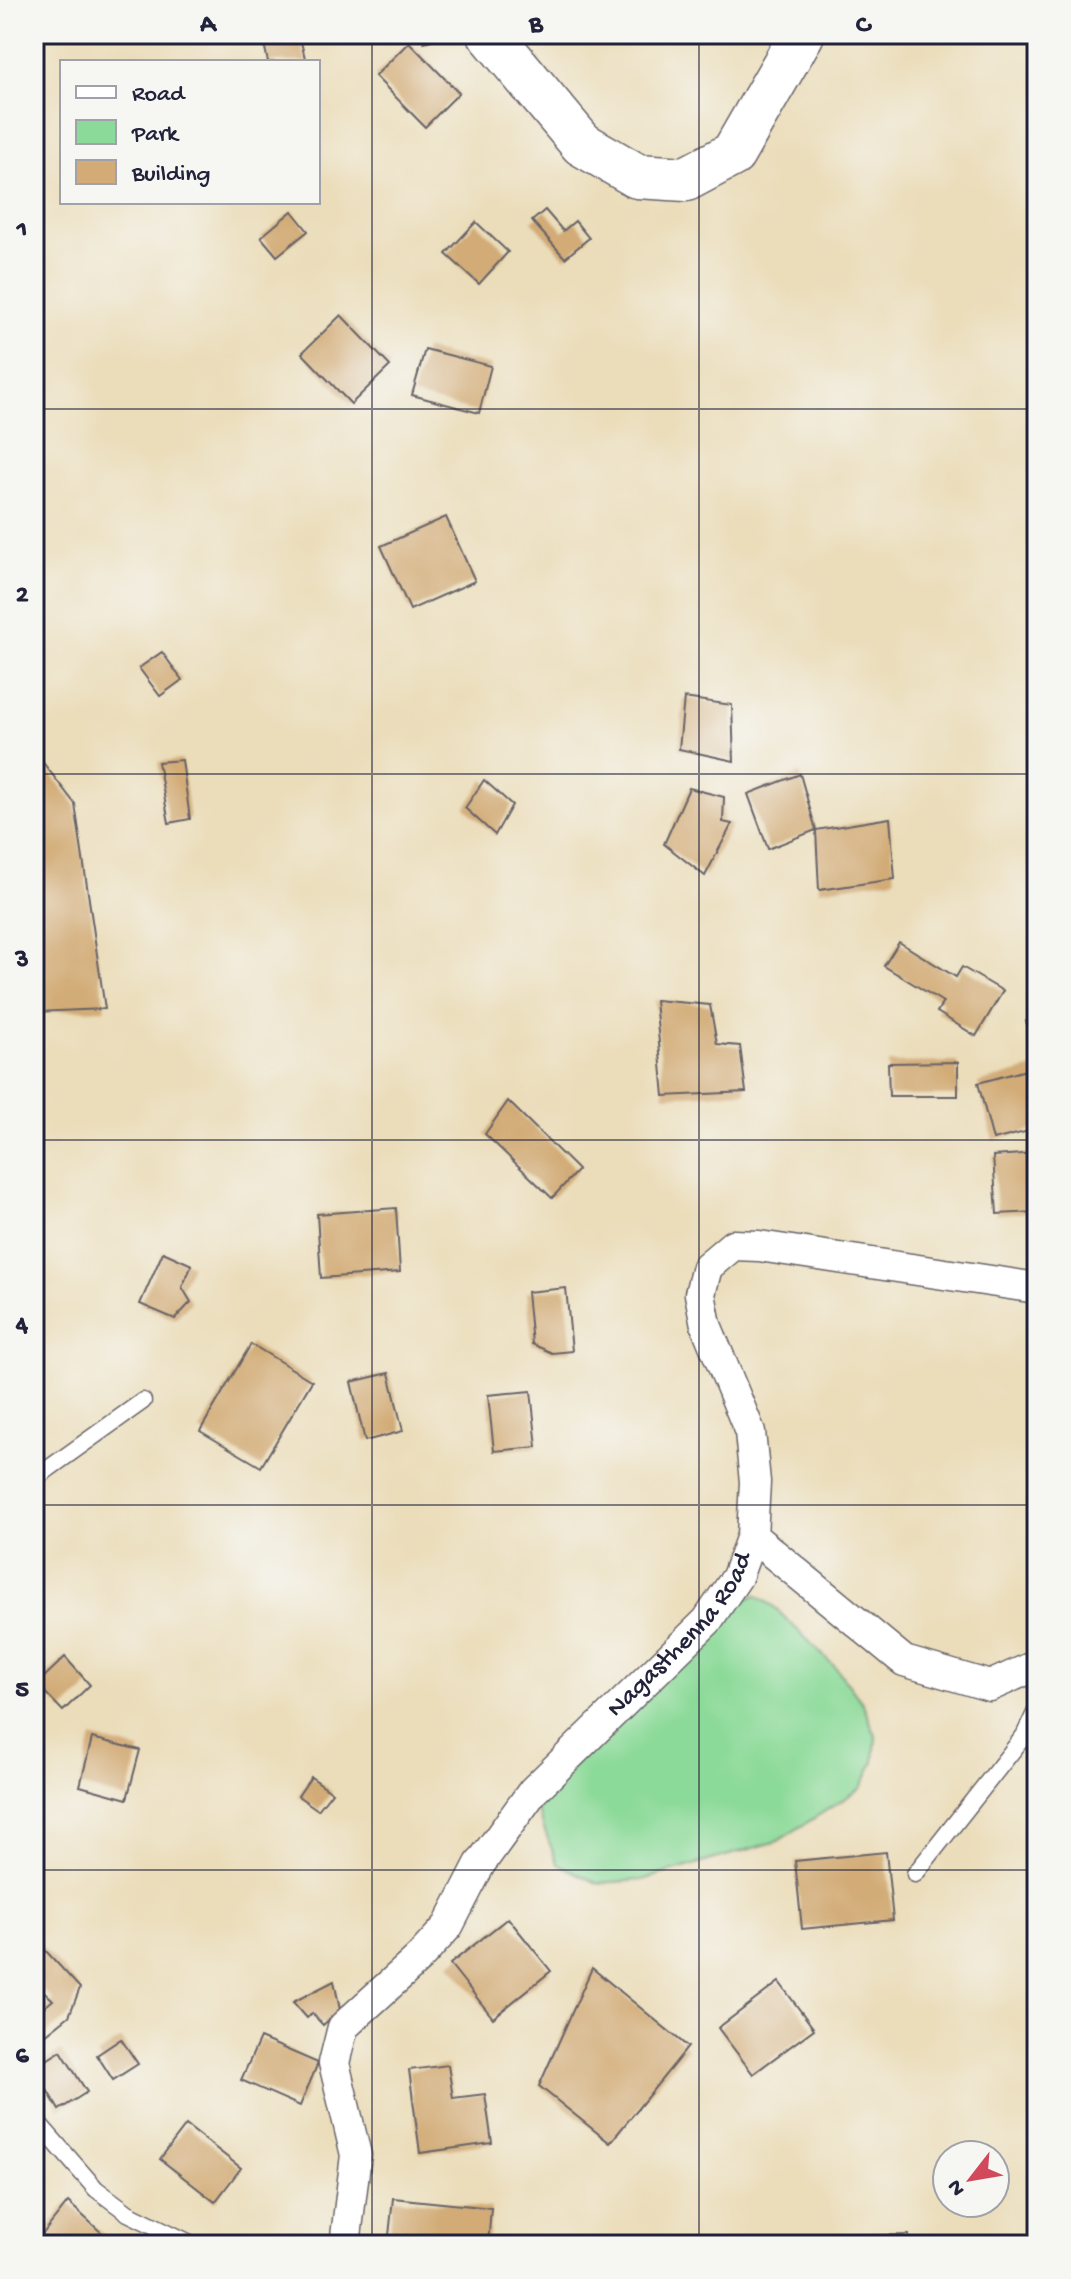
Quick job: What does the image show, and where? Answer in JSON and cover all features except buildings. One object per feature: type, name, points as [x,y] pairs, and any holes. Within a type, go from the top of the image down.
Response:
[{"type":"street","points":[[490,34],[582,144],[637,176],[686,179],[733,154],[802,34]]},
{"type":"street","name":"Nagasthenna Road","points":[[345,2245],[356,2155],[334,2063],[343,2027],[419,1958],[448,1926],[480,1864],[533,1791],[707,1621],[737,1577],[752,1536],[755,1482],[750,1432],[706,1325],[700,1294],[707,1267],[733,1245],[759,1246],[1037,1288]]},
{"type":"street","points":[[752,1536],[904,1661],[990,1686],[1037,1665]]},
{"type":"lane","points":[[34,1479],[143,1401]]},
{"type":"lane","points":[[915,1874],[1024,1736],[1037,1709]]},
{"type":"lane","points":[[34,2118],[96,2189],[128,2213],[194,2245]]},
{"type":"green space","points":[[756,1595],[773,1606],[836,1668],[863,1704],[876,1736],[874,1762],[861,1788],[778,1841],[642,1880],[597,1883],[557,1863],[535,1804],[730,1606]]}]
